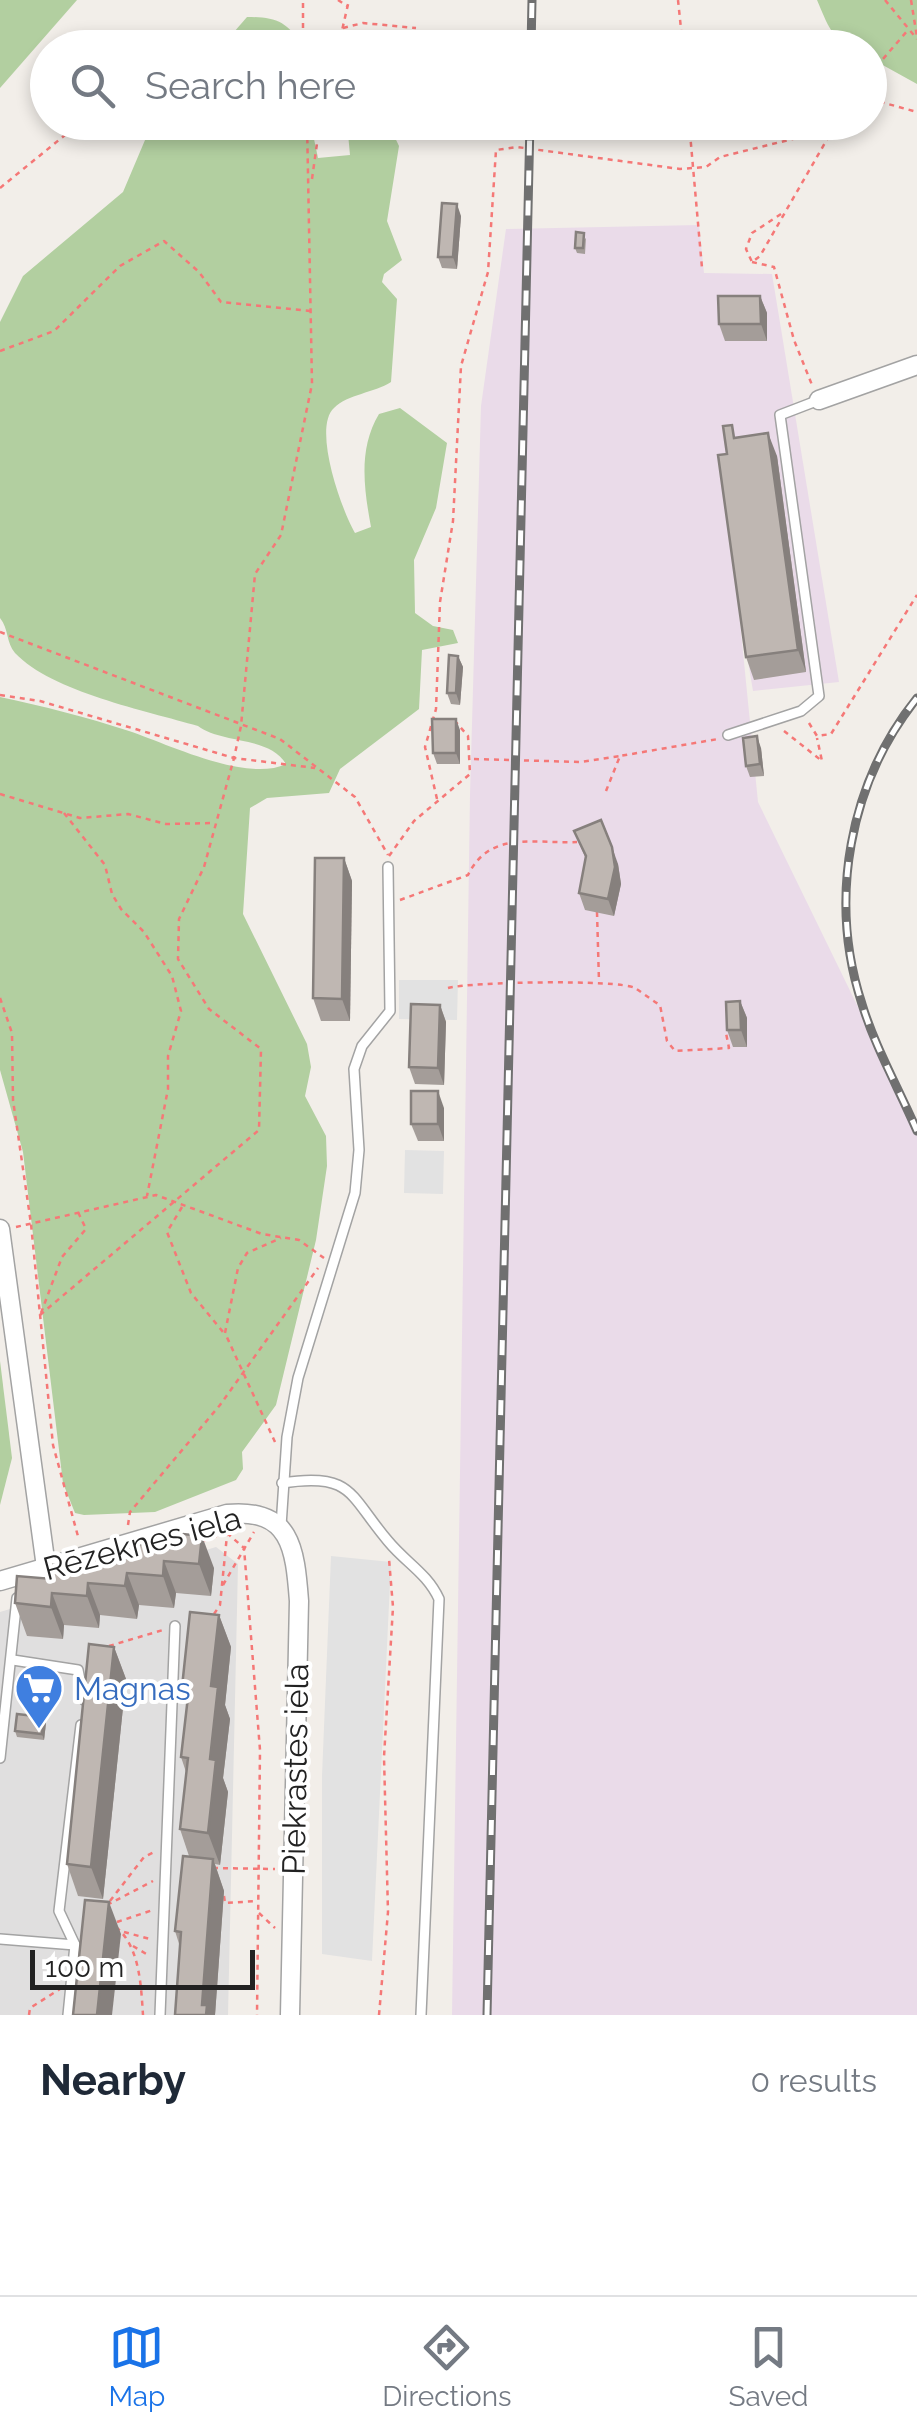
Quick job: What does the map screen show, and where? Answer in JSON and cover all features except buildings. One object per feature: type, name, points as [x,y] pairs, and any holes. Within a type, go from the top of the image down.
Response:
[{"type":"street","points":[[818,400],[917,365]]},
{"type":"street","points":[[0,1229],[46,1567]]},
{"type":"street","name":"Rēzeknes iela","points":[[8,1578],[227,1514],[273,1521]]},
{"type":"street","name":"Piekrastes iela","points":[[273,1521],[296,1570],[299,1601],[290,2015]]},
{"type":"lane","points":[[728,735],[801,711],[819,696],[780,415],[818,400]]},
{"type":"lane","points":[[273,1521],[298,1378],[330,1259],[355,1194],[358,1150],[354,1069],[362,1046],[390,1012],[388,862]]},
{"type":"lane","points":[[282,1484],[316,1478],[344,1488],[362,1501],[388,1540],[428,1577],[439,1600],[421,2015]]},
{"type":"lane","points":[[0,1758],[13,1660],[8,1578]]},
{"type":"lane","points":[[160,2015],[176,1626]]},
{"type":"lane","points":[[13,1660],[78,1670],[85,1693],[59,1911],[75,1945],[68,2015]]},
{"type":"lane","points":[[0,1938],[75,1945]]},
{"type":"path","points":[[303,0],[303,30]]},
{"type":"path","points":[[338,0],[348,7]]},
{"type":"path","points":[[349,0],[343,28],[363,23],[416,28]]},
{"type":"path","points":[[678,0],[681,30]]},
{"type":"path","points":[[885,0],[917,38]]},
{"type":"path","points":[[911,0],[917,38]]},
{"type":"path","points":[[887,54],[908,30]]},
{"type":"path","points":[[887,104],[917,112]]},
{"type":"path","points":[[0,188],[60,140]]},
{"type":"path","points":[[40,1314],[259,1130],[260,1050],[210,1010],[178,959],[179,919],[204,867],[234,758],[255,574],[281,534],[312,384],[308,140]]},
{"type":"path","points":[[311,185],[317,140]]},
{"type":"path","points":[[690,140],[702,268]]},
{"type":"path","points":[[437,799],[425,747],[436,710],[440,602],[454,521],[461,366],[488,272],[496,150],[518,147],[605,157],[653,168],[692,168],[793,140]]},
{"type":"path","points":[[752,262],[826,140]]},
{"type":"path","points":[[752,262],[746,250],[752,232],[782,214]]},
{"type":"path","points":[[0,351],[54,331],[120,266],[164,241],[199,272],[222,302],[312,311]]},
{"type":"path","points":[[752,262],[774,267],[794,340],[818,400]]},
{"type":"path","points":[[817,736],[831,734],[917,595]]},
{"type":"path","points":[[0,632],[280,739],[355,796],[388,862]]},
{"type":"path","points":[[0,695],[40,701],[234,758],[316,768]]},
{"type":"path","points":[[764,723],[784,732],[822,760],[817,736],[801,711]]},
{"type":"path","points":[[388,862],[414,820],[470,774],[472,759],[460,722],[445,719],[431,728]]},
{"type":"path","points":[[472,759],[581,762],[728,735]]},
{"type":"path","points":[[606,791],[620,756]]},
{"type":"path","points":[[0,794],[80,818],[128,814],[166,824],[215,824]]},
{"type":"path","points":[[64,813],[105,865],[112,894],[121,910],[144,932],[172,976],[181,1010],[168,1056],[168,1089],[147,1196]]},
{"type":"path","points":[[389,904],[463,878],[496,844],[578,842]]},
{"type":"path","points":[[597,912],[599,984]]},
{"type":"path","points":[[448,988],[464,984],[632,987],[644,999],[658,1002],[667,1041],[675,1050],[729,1048],[726,1033]]},
{"type":"path","points":[[0,998],[12,1033],[13,1100],[31,1224],[53,1444],[84,1556]]},
{"type":"path","points":[[0,1229],[58,1220],[77,1210],[156,1195],[300,1240],[314,1255],[330,1259],[130,1512],[123,1544]]},
{"type":"path","points":[[182,1206],[166,1232],[192,1293],[214,1326],[225,1333],[284,1461]]},
{"type":"path","points":[[40,1314],[62,1257],[86,1229],[77,1210]]},
{"type":"path","points":[[225,1333],[238,1268],[247,1253],[283,1237]]},
{"type":"path","points":[[222,1587],[244,1550],[273,1521]]},
{"type":"path","points":[[192,1544],[228,1533],[244,1550],[260,1750],[257,2015]]},
{"type":"path","points":[[379,2015],[388,1912],[384,1726],[394,1607],[388,1540]]},
{"type":"path","points":[[35,1661],[45,1716]]},
{"type":"path","points":[[99,1916],[144,1857],[168,1845]]},
{"type":"path","points":[[204,1868],[294,1870]]},
{"type":"path","points":[[106,1905],[166,1876]]},
{"type":"path","points":[[224,1896],[225,1903],[258,1900]]},
{"type":"path","points":[[164,1938],[123,1932],[109,1923],[165,1907]]},
{"type":"path","points":[[123,1932],[130,1944],[143,2015]]},
{"type":"path","points":[[130,1944],[162,1962]]},
{"type":"path","points":[[29,2015],[30,2008],[54,1989],[71,1990]]},
{"type":"shaded area","points":[[699,225],[704,273],[772,274],[839,682],[753,691],[738,602],[758,802],[917,1128],[917,2015],[452,2015],[470,795],[481,406],[506,229]]},
{"type":"shaded area","points":[[399,980],[458,980],[457,1020],[399,1019]]},
{"type":"shaded area","points":[[405,1150],[444,1151],[443,1194],[404,1193]]},
{"type":"shaded area","points":[[216,1547],[238,1564],[228,2015],[0,2015],[0,1612]]},
{"type":"shaded area","points":[[331,1556],[391,1562],[372,1961],[322,1954],[322,1776]]},
{"type":"green space","points":[[0,0],[77,0],[51,30],[30,30],[30,54],[0,88]]},
{"type":"green space","points":[[817,0],[917,0],[917,84],[887,67],[887,30],[830,28]]},
{"type":"green space","points":[[247,17],[280,22],[290,30],[236,30]]},
{"type":"green space","points":[[145,140],[314,140],[318,158],[350,155],[349,140],[396,140],[399,146],[387,221],[402,260],[384,274],[382,282],[397,299],[391,382],[334,408],[328,418],[328,451],[337,489],[355,533],[371,527],[365,455],[379,414],[400,408],[447,443],[436,508],[414,560],[415,613],[433,626],[453,630],[458,643],[422,650],[419,709],[340,769],[329,793],[267,798],[250,808],[243,914],[307,1044],[311,1067],[305,1096],[326,1136],[327,1166],[316,1240],[276,1405],[242,1452],[243,1469],[236,1480],[155,1512],[84,1515],[75,1513],[63,1483],[23,1152],[0,1070],[0,697],[97,721],[229,765],[270,769],[286,764],[257,744],[219,736],[52,679],[15,653],[0,618],[0,322],[23,276],[123,192]]},
{"type":"green space","points":[[0,1361],[12,1458],[0,1505]]},
{"type":"railway","points":[[531,30],[532,0]]},
{"type":"railway","points":[[487,2015],[530,140]]},
{"type":"railway","points":[[917,698],[875,767],[851,844],[847,884],[847,924],[862,1004],[917,1131]]},
{"type":"place","name":"Magnas","points":[[39,1730]]}]
